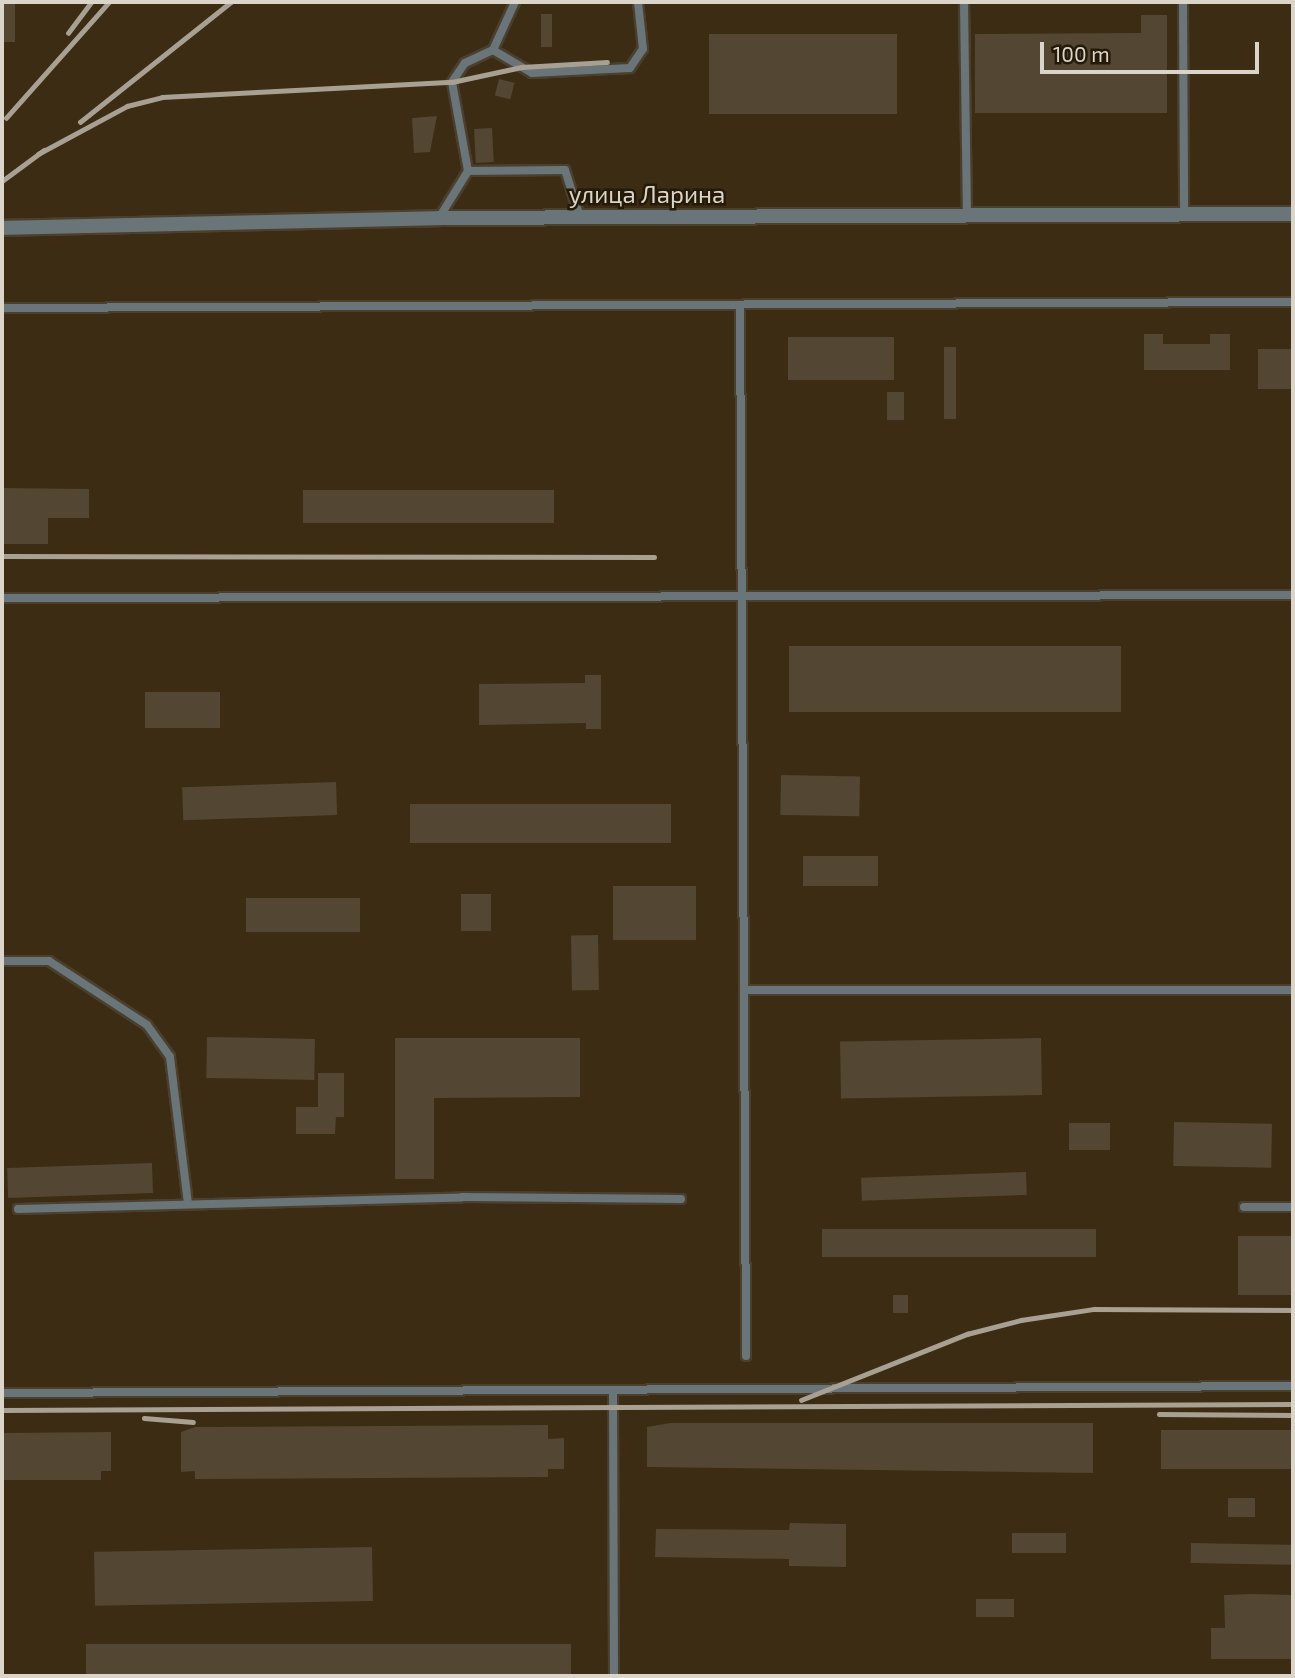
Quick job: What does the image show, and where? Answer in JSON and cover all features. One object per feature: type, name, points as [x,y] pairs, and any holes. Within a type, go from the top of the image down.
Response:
[{"type":"street","name":"улица Ларина","points":[[2,228],[439,218],[1293,214]]},
{"type":"lane","points":[[439,218],[468,171],[452,82],[465,63],[493,50],[515,2]]},
{"type":"lane","points":[[493,50],[532,73],[630,68],[643,49],[638,2]]},
{"type":"lane","points":[[964,2],[967,216]]},
{"type":"lane","points":[[1183,2],[1184,215]]},
{"type":"lane","points":[[468,171],[565,170],[580,217]]},
{"type":"lane","points":[[2,308],[1293,302]]},
{"type":"lane","points":[[740,306],[744,594],[746,1356]]},
{"type":"lane","points":[[2,598],[744,594],[1293,595]]},
{"type":"lane","points":[[2,961],[49,961],[147,1025],[170,1057],[188,1203]]},
{"type":"lane","points":[[746,990],[1293,989]]},
{"type":"lane","points":[[18,1209],[188,1203],[681,1199]]},
{"type":"lane","points":[[1244,1207],[1293,1207]]},
{"type":"lane","points":[[2,1393],[1293,1386]]},
{"type":"lane","points":[[613,1390],[614,1676]]},
{"type":"shaded area","points":[[2,2],[1293,2],[1293,1676],[2,1676]]},
{"type":"building","points":[[2,2],[15,2],[15,42],[2,42]]},
{"type":"building","points":[[541,14],[552,14],[552,47],[541,47]]},
{"type":"building","points":[[1141,15],[1167,15],[1167,113],[975,113],[975,34],[1141,33]]},
{"type":"building","points":[[709,34],[897,34],[897,114],[709,114]]},
{"type":"building","points":[[499,79],[515,83],[510,99],[495,95]]},
{"type":"building","points":[[437,116],[430,152],[414,153],[412,118]]},
{"type":"building","points":[[492,128],[494,162],[476,163],[474,129]]},
{"type":"building","points":[[1144,334],[1163,334],[1163,344],[1210,344],[1210,334],[1230,334],[1230,370],[1144,370]]},
{"type":"building","points":[[788,337],[894,337],[894,380],[788,380]]},
{"type":"building","points":[[944,347],[956,347],[956,419],[944,419]]},
{"type":"building","points":[[1258,349],[1293,349],[1293,389],[1258,389]]},
{"type":"building","points":[[887,392],[904,392],[904,420],[887,420]]},
{"type":"building","points":[[2,488],[89,489],[89,518],[48,518],[48,544],[2,544]]},
{"type":"building","points":[[303,490],[554,490],[554,523],[303,523]]},
{"type":"building","points":[[789,646],[1121,646],[1121,712],[789,712]]},
{"type":"building","points":[[585,675],[601,675],[601,729],[586,729],[586,723],[479,725],[479,684],[585,683]]},
{"type":"building","points":[[145,692],[220,692],[220,728],[145,728]]},
{"type":"building","points":[[781,775],[860,776],[859,816],[780,815]]},
{"type":"building","points":[[336,782],[337,815],[183,820],[182,787]]},
{"type":"building","points":[[410,804],[671,804],[671,843],[410,843]]},
{"type":"building","points":[[803,856],[878,856],[878,886],[803,886]]},
{"type":"building","points":[[613,886],[696,886],[696,940],[613,940]]},
{"type":"building","points":[[461,894],[491,894],[491,931],[461,931]]},
{"type":"building","points":[[246,898],[360,898],[360,932],[246,932]]},
{"type":"building","points":[[571,935],[598,935],[599,990],[572,990]]},
{"type":"building","points":[[207,1037],[315,1039],[314,1080],[206,1078]]},
{"type":"building","points":[[395,1038],[580,1038],[580,1097],[434,1098],[434,1179],[395,1179]]},
{"type":"building","points":[[1041,1038],[1042,1095],[841,1098],[840,1042]]},
{"type":"building","points":[[318,1073],[344,1073],[344,1117],[336,1117],[335,1134],[296,1134],[296,1107],[318,1107]]},
{"type":"building","points":[[1174,1122],[1272,1124],[1271,1168],[1173,1166]]},
{"type":"building","points":[[1069,1123],[1110,1123],[1110,1150],[1069,1150]]},
{"type":"building","points":[[152,1163],[153,1193],[8,1198],[7,1168]]},
{"type":"building","points":[[1026,1172],[1027,1195],[862,1201],[861,1178]]},
{"type":"building","points":[[822,1229],[1096,1229],[1096,1257],[822,1257]]},
{"type":"building","points":[[1238,1236],[1293,1236],[1293,1295],[1238,1295]]},
{"type":"building","points":[[893,1295],[908,1295],[908,1313],[893,1313]]},
{"type":"building","points":[[670,1423],[1093,1423],[1093,1473],[647,1467],[647,1427]]},
{"type":"building","points":[[548,1425],[548,1439],[564,1438],[564,1469],[548,1469],[548,1477],[195,1479],[195,1471],[181,1472],[181,1432],[195,1427]]},
{"type":"building","points":[[1161,1430],[1293,1430],[1293,1469],[1161,1469]]},
{"type":"building","points":[[111,1432],[111,1471],[101,1471],[101,1480],[2,1480],[2,1433]]},
{"type":"building","points":[[1228,1498],[1255,1498],[1255,1517],[1228,1517]]},
{"type":"building","points":[[790,1523],[846,1524],[846,1567],[789,1566],[789,1559],[655,1557],[656,1529],[789,1530]]},
{"type":"building","points":[[1012,1533],[1066,1533],[1066,1553],[1012,1553]]},
{"type":"building","points":[[1191,1543],[1293,1545],[1293,1565],[1191,1563]]},
{"type":"building","points":[[372,1547],[373,1601],[95,1606],[94,1552]]},
{"type":"building","points":[[1224,1595],[1292,1595],[1293,1659],[1211,1659],[1211,1628],[1225,1628]]},
{"type":"building","points":[[976,1599],[1014,1599],[1014,1617],[976,1617]]},
{"type":"building","points":[[86,1644],[571,1644],[571,1676],[86,1676]]},
{"type":"railway","points":[[68,33],[91,2]]},
{"type":"railway","points":[[6,118],[109,2]]},
{"type":"railway","points":[[80,122],[231,2]]},
{"type":"railway","points":[[38,154],[127,106],[162,97],[452,82],[522,67],[607,62]]},
{"type":"railway","points":[[2,181],[44,150]]},
{"type":"railway","points":[[2,556],[654,557]]},
{"type":"railway","points":[[801,1400],[967,1334],[1021,1320],[1094,1309],[1293,1310]]},
{"type":"railway","points":[[2,1410],[1293,1404]]},
{"type":"railway","points":[[1159,1414],[1293,1415]]},
{"type":"railway","points":[[144,1418],[193,1422]]}]
